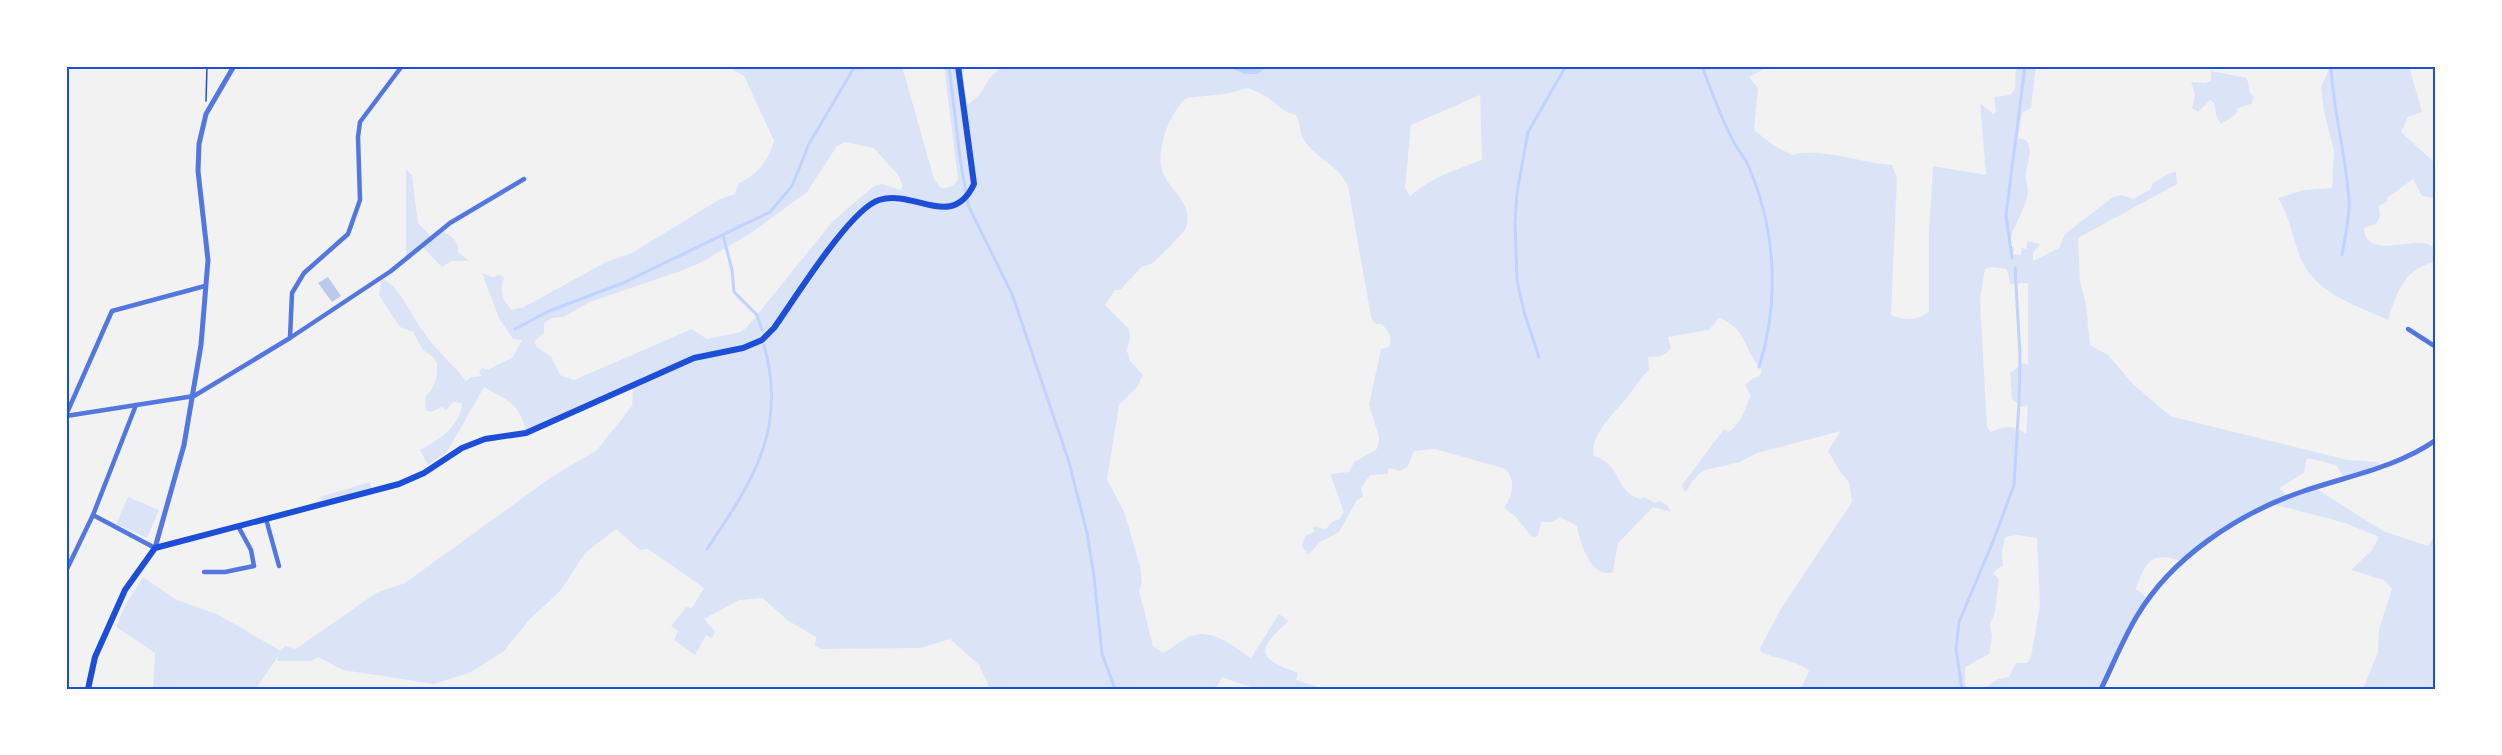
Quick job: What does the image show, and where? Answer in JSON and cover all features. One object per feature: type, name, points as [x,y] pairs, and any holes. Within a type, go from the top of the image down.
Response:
[{"type":"main road","points":[[88,689],[95,657],[120,600],[155,548],[399,484],[424,473],[462,448],[485,439],[526,433],[694,358],[743,348],[762,340],[780,319],[841,233],[856,214],[869,204],[881,199],[897,198],[947,207],[960,204],[974,184],[958,66]]},
{"type":"street","points":[[93,515],[155,548],[184,445],[194,396],[208,243],[198,171],[199,144],[206,114],[234,66]]},
{"type":"street","points":[[290,338],[292,293],[304,273],[348,234],[360,200],[358,137],[360,122],[402,66]]},
{"type":"street","points":[[66,416],[194,396],[290,338],[391,271],[450,223],[524,179]]},
{"type":"street","points":[[66,416],[112,311],[205,286]]},
{"type":"street","points":[[2408,329],[2436,347]]},
{"type":"street","points":[[66,572],[93,515],[136,405]]},
{"type":"street","points":[[2101,689],[2119,648],[2148,599],[2164,579],[2216,535],[2242,517],[2300,492],[2404,459],[2436,440]]},
{"type":"street","points":[[266,519],[279,566]]},
{"type":"street","points":[[204,572],[225,572],[254,566],[251,550],[238,526]]},
{"type":"path","points":[[205,98],[207,66]]},
{"type":"shaded area","points":[[707,66],[902,66],[934,179],[941,188],[955,184],[958,179],[944,66],[964,66],[963,83],[968,105],[979,95],[991,76],[1003,66],[1224,66],[1245,74],[1257,74],[1265,66],[1727,66],[1766,68],[1749,77],[1758,88],[1754,130],[1773,145],[1792,155],[1828,154],[1892,165],[1897,178],[1891,315],[1906,319],[1921,317],[1929,311],[1929,230],[1933,166],[1986,175],[1980,103],[1993,114],[1996,112],[1994,97],[2010,95],[2015,89],[2016,66],[2036,66],[2031,108],[2022,113],[2018,138],[2026,140],[2030,152],[2026,175],[2027,199],[2010,239],[2009,246],[2014,247],[2013,254],[2021,255],[2022,248],[2026,249],[2027,241],[2040,244],[2033,253],[2033,261],[2059,248],[2065,234],[2113,197],[2122,195],[2133,199],[2150,190],[2153,183],[2176,172],[2177,184],[2078,238],[2080,282],[2086,304],[2090,345],[2108,355],[2133,384],[2170,416],[2347,460],[2378,462],[2381,467],[2350,477],[2343,476],[2336,465],[2307,458],[2304,473],[2279,488],[2288,497],[2315,488],[2383,531],[2428,546],[2436,533],[2436,689],[2363,689],[2378,652],[2379,629],[2392,589],[2384,580],[2351,570],[2372,550],[2379,537],[2345,523],[2273,504],[2242,517],[2185,562],[2165,557],[2152,560],[2147,564],[2136,589],[2148,599],[2101,689],[1983,689],[1998,679],[2009,677],[2016,663],[2027,663],[2031,657],[2040,605],[2037,538],[2017,535],[2005,537],[2002,551],[2003,565],[1993,573],[1999,579],[1995,612],[1990,625],[1992,636],[1989,654],[1965,667],[1965,684],[1968,689],[1801,689],[1809,671],[1798,664],[1761,652],[1760,648],[1781,609],[1852,502],[1849,482],[1828,451],[1841,431],[1757,453],[1740,462],[1706,470],[1700,473],[1684,492],[1682,485],[1724,429],[1728,432],[1740,421],[1751,396],[1745,385],[1753,378],[1759,377],[1762,370],[1740,334],[1728,322],[1719,318],[1709,330],[1668,337],[1671,348],[1663,355],[1648,357],[1649,370],[1597,436],[1593,449],[1594,456],[1610,466],[1626,490],[1640,499],[1644,497],[1655,503],[1660,501],[1668,506],[1671,512],[1653,507],[1618,543],[1613,572],[1605,573],[1593,565],[1584,550],[1577,526],[1560,517],[1552,522],[1541,522],[1538,536],[1532,537],[1515,516],[1504,508],[1510,498],[1512,488],[1506,469],[1435,449],[1414,451],[1408,466],[1400,471],[1388,468],[1388,474],[1370,475],[1361,488],[1363,497],[1357,500],[1339,532],[1320,542],[1308,555],[1302,546],[1305,536],[1314,532],[1313,526],[1326,529],[1332,522],[1340,519],[1344,512],[1330,474],[1349,472],[1354,462],[1376,450],[1378,445],[1379,437],[1369,405],[1381,349],[1389,347],[1390,337],[1382,324],[1375,324],[1371,317],[1348,186],[1340,174],[1305,142],[1296,115],[1248,88],[1225,94],[1186,98],[1175,112],[1166,131],[1161,152],[1162,170],[1184,204],[1188,219],[1186,228],[1180,236],[1151,264],[1140,268],[1120,290],[1115,290],[1105,305],[1129,329],[1130,338],[1127,351],[1130,361],[1143,375],[1137,387],[1119,405],[1107,479],[1125,514],[1140,566],[1142,583],[1139,590],[1153,646],[1163,653],[1188,637],[1199,634],[1223,640],[1251,658],[1279,614],[1289,621],[1266,646],[1265,652],[1268,658],[1298,673],[1296,680],[1324,689],[1257,689],[1222,677],[1215,689],[990,689],[979,665],[950,639],[920,648],[822,649],[815,646],[816,637],[787,620],[763,598],[739,600],[704,619],[715,632],[712,638],[706,635],[695,655],[674,640],[678,631],[671,626],[686,607],[692,608],[704,588],[648,549],[640,550],[616,529],[585,553],[560,591],[530,619],[503,652],[469,673],[434,684],[343,670],[318,657],[311,661],[277,661],[279,655],[256,689],[153,689],[155,653],[116,627],[125,606],[143,577],[177,600],[217,614],[281,651],[285,646],[296,649],[376,593],[405,583],[550,478],[597,450],[632,406],[633,386],[526,433],[517,409],[484,387],[447,452],[428,465],[420,450],[441,437],[453,425],[461,411],[462,403],[453,402],[446,410],[442,407],[431,412],[426,410],[425,397],[432,389],[437,376],[437,363],[423,350],[413,332],[400,327],[379,295],[382,278],[396,290],[430,340],[466,381],[471,377],[482,376],[479,373],[482,368],[487,370],[513,357],[522,340],[513,339],[499,318],[482,273],[492,277],[500,275],[504,277],[502,291],[506,302],[512,310],[524,307],[606,262],[632,253],[720,199],[735,194],[739,183],[761,166],[769,155],[774,141],[744,76],[728,67]],"holes":[[[1480,95],[1482,160],[1435,179],[1410,196],[1405,188],[1411,125]],[[845,142],[874,148],[898,175],[903,186],[900,190],[882,184],[874,186],[833,221],[741,332],[707,339],[692,329],[574,380],[560,375],[552,358],[536,346],[535,341],[544,333],[544,323],[552,318],[563,317],[590,302],[681,271],[702,262],[751,233],[807,192],[837,146]],[[1990,267],[2007,269],[2010,284],[2028,283],[2028,365],[2023,363],[2010,373],[2012,399],[2022,407],[2028,405],[2026,434],[2009,427],[1991,432],[1987,427],[1980,300],[1985,269]]]},
{"type":"shaded area","points":[[2328,66],[2409,66],[2422,112],[2408,117],[2401,132],[2436,164],[2436,192],[2433,198],[2422,196],[2413,179],[2379,206],[2380,216],[2376,224],[2364,228],[2366,237],[2378,245],[2422,243],[2436,248],[2436,262],[2416,270],[2403,283],[2388,320],[2336,296],[2314,279],[2299,254],[2288,218],[2278,198],[2304,190],[2332,188],[2334,150],[2324,112],[2321,87],[2329,69]]},
{"type":"shaded area","points":[[2211,71],[2247,78],[2250,93],[2254,97],[2251,104],[2238,108],[2236,114],[2221,124],[2217,118],[2214,103],[2210,100],[2198,112],[2192,108],[2195,94],[2191,82],[2211,81]]},
{"type":"shaded area","points":[[406,169],[412,175],[418,223],[432,238],[442,230],[448,234],[456,242],[458,252],[469,261],[452,261],[442,267],[422,246],[401,263],[406,254]]},
{"type":"shaded area","points":[[370,482],[372,493],[323,505],[320,497]]},
{"type":"shaded area","points":[[128,497],[159,510],[147,538],[116,524]]},
{"type":"water","points":[[1225,66],[1265,66],[1265,68],[1258,74],[1245,74]]},
{"type":"building","points":[[328,277],[341,296],[332,302],[318,283]]},
{"type":"waterway","points":[[515,329],[549,311],[623,283],[770,212],[792,186],[809,144],[855,66]]},
{"type":"waterway","points":[[949,66],[968,205],[1012,294],[1069,462],[1087,533],[1102,654],[1115,689]]},
{"type":"waterway","points":[[1539,357],[1524,312],[1517,280],[1515,222],[1517,193],[1528,132],[1566,66]]},
{"type":"waterway","points":[[1702,66],[1726,127],[1748,165],[1757,189],[1769,240],[1772,266],[1770,317],[1759,367]]},
{"type":"waterway","points":[[2012,258],[2006,215],[2025,66]]},
{"type":"waterway","points":[[2331,66],[2349,200],[2342,255]]},
{"type":"waterway","points":[[723,235],[732,270],[734,292],[757,315],[762,330]]},
{"type":"waterway","points":[[1962,689],[1956,649],[1959,622],[2014,485],[2020,355],[2015,268]]},
{"type":"waterway","points":[[707,549],[751,477],[768,429],[772,403],[770,375],[764,345]]}]
